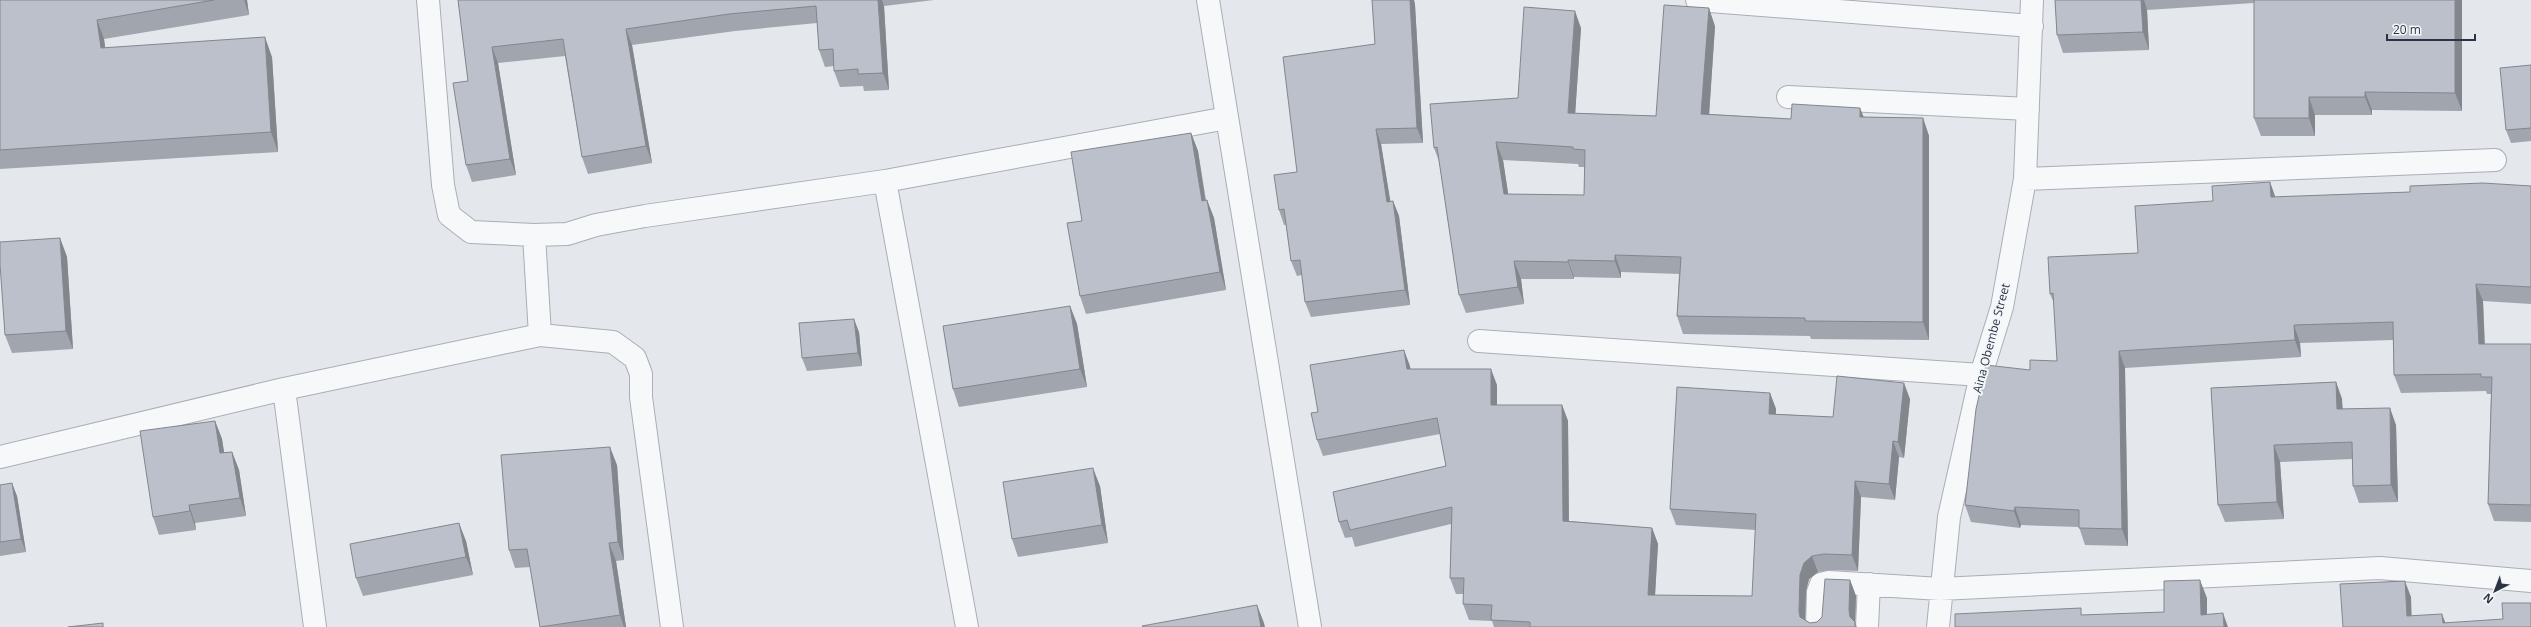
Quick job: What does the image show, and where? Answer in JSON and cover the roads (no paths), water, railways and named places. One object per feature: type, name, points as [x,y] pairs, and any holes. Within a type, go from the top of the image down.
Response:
[{"type":"street","points":[[428,0],[443,185],[449,215],[471,232],[534,235],[567,234],[596,225],[645,216],[885,181],[1227,118]]},
{"type":"street","points":[[1208,0],[1310,627]]},
{"type":"street","points":[[1697,0],[2032,26]]},
{"type":"street","name":"Aina Obembe Street","points":[[1938,627],[1940,589],[1949,517],[1981,375],[2002,307],[2024,179],[2032,0]]},
{"type":"street","points":[[1788,97],[2028,109]]},
{"type":"street","points":[[2024,179],[2495,160]]},
{"type":"street","points":[[885,181],[968,627]]},
{"type":"street","points":[[534,235],[540,335]]},
{"type":"street","points":[[0,457],[284,389],[540,335],[613,342],[635,358],[641,374],[641,397],[672,627]]},
{"type":"street","points":[[1479,341],[1981,375]]},
{"type":"street","points":[[284,389],[315,627]]},
{"type":"street","points":[[1816,627],[1818,592],[1821,584],[1829,582],[1940,589],[2380,568],[2531,582]]},
{"type":"street","points":[[1867,627],[1869,584]]}]
